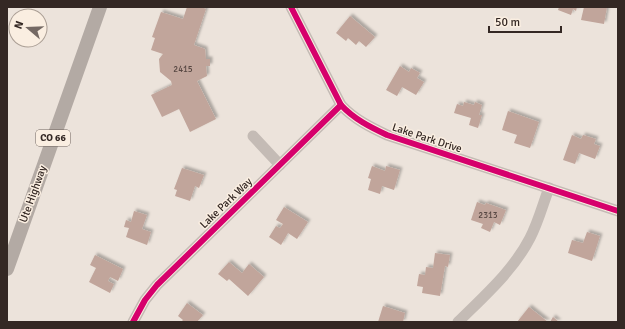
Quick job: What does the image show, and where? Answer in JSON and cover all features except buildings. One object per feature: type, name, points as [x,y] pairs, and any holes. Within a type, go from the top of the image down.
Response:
[{"type":"main road","name":"Ute Highway","points":[[7,269],[100,7]]},
{"type":"street","name":"Lake Park Drive","points":[[291,7],[340,105],[349,114],[366,126],[387,135],[618,211]]},
{"type":"street","name":"Lake Park Way","points":[[133,322],[145,300],[157,285],[340,105]]},
{"type":"street","points":[[253,136],[280,165]]},
{"type":"street","points":[[458,322],[501,279],[517,260],[531,237],[549,188]]},
{"type":"cycle path","points":[[291,7],[341,105],[362,122],[387,135],[618,211]]},
{"type":"cycle path","points":[[133,322],[145,300],[157,285],[341,105]]}]
